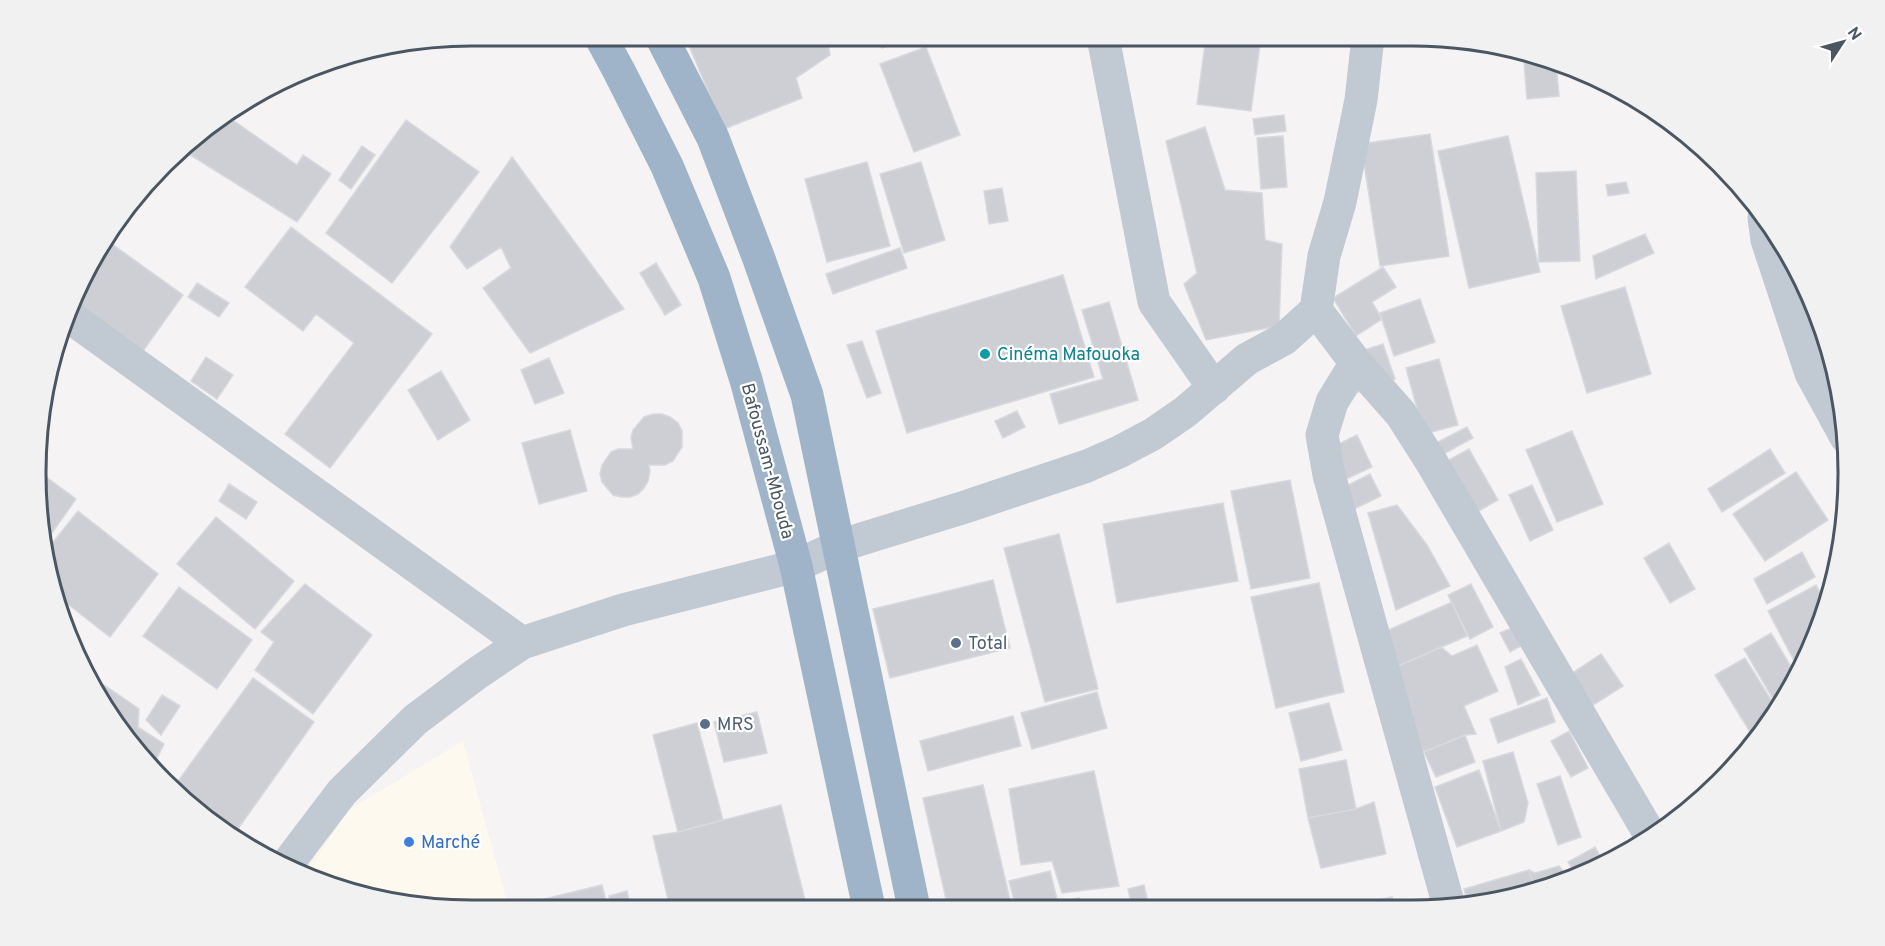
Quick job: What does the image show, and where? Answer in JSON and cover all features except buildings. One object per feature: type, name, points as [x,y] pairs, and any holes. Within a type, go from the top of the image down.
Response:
[{"type":"highway","name":"Bafoussam-Mbouda","points":[[605,46],[667,166],[714,278],[746,380],[796,566],[866,900]]},
{"type":"highway","points":[[666,46],[713,138],[763,269],[807,395],[912,900]]},
{"type":"street","points":[[1105,46],[1154,302],[1214,388]]},
{"type":"street","points":[[291,859],[342,792],[415,720],[522,643],[623,610],[796,566],[839,546],[965,507],[1087,465],[1119,452],[1153,434],[1185,412],[1247,359],[1284,339],[1316,310],[1323,256],[1340,202],[1361,100],[1367,46]]},
{"type":"street","points":[[1766,235],[1811,373],[1835,417]]},
{"type":"street","points":[[1316,310],[1356,363],[1401,414],[1647,829]]},
{"type":"street","points":[[75,321],[522,643]]},
{"type":"street","points":[[1356,363],[1332,402],[1322,435],[1329,475],[1447,898]]},
{"type":"shaded area","name":"Marché","points":[[463,741],[507,900],[417,896],[363,885],[309,867],[350,809]]},
{"type":"place","name":"Cinéma Mafouoka","points":[[985,354]]},
{"type":"place","name":"Total","points":[[956,643]]},
{"type":"place","name":"MRS","points":[[705,724]]},
{"type":"place","name":"Marché","points":[[409,842]]}]
